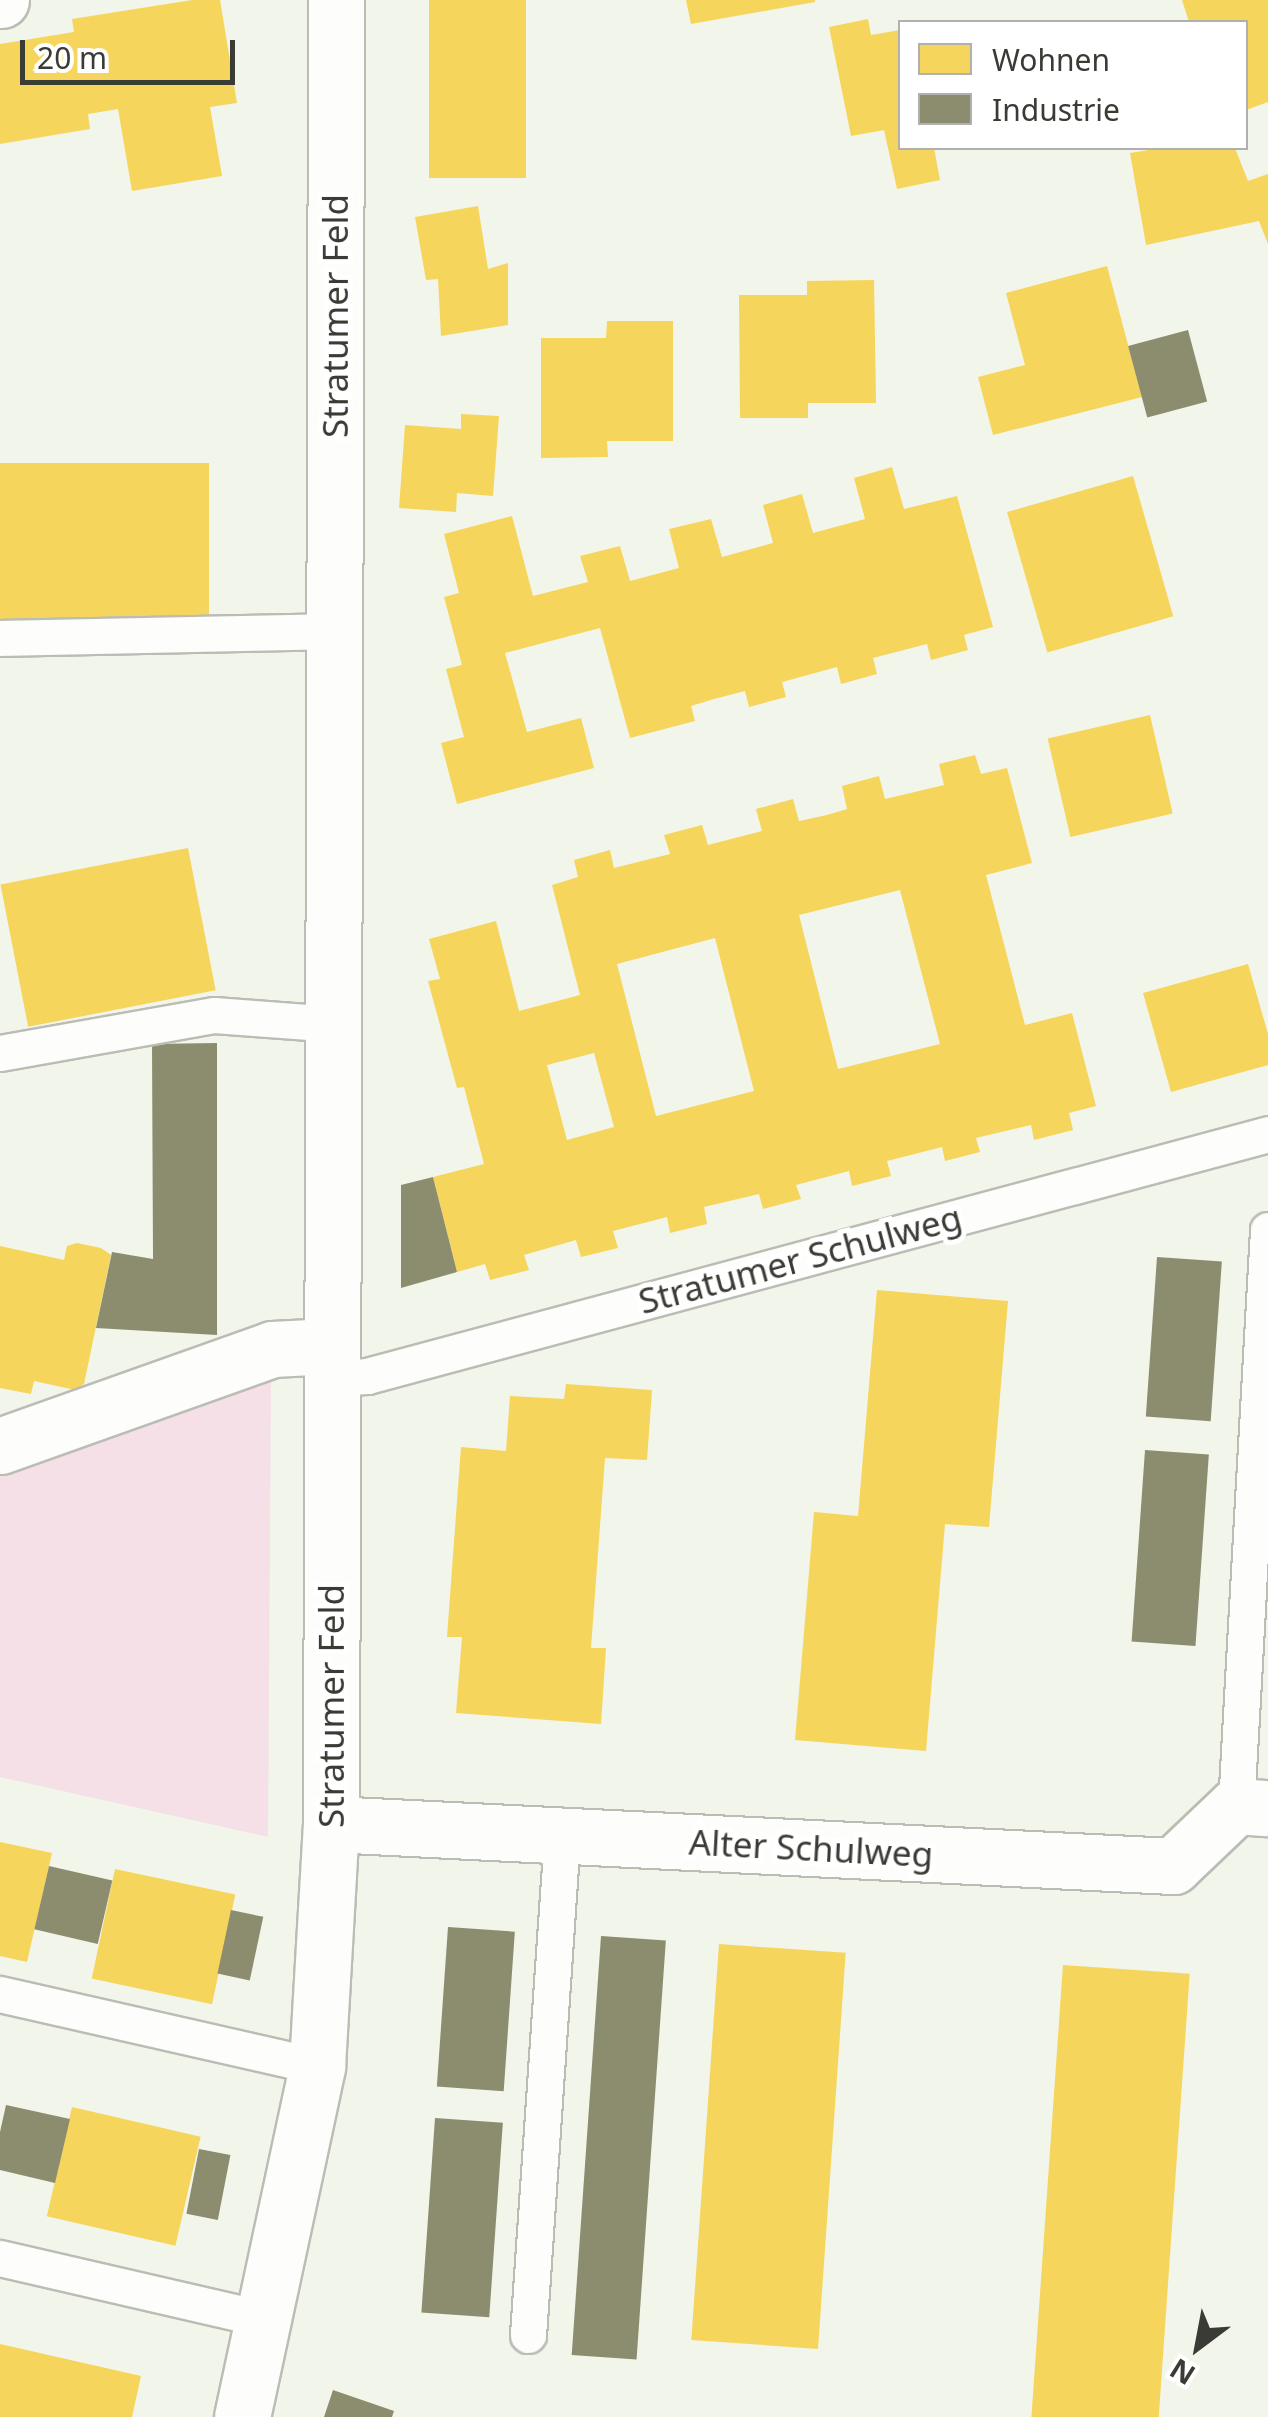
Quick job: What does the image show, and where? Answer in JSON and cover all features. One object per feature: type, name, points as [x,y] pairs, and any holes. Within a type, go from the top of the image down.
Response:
[{"type":"street","name":"Stratumer Feld","points":[[242,2417],[317,2066],[331,1824],[336,0]]},
{"type":"street","points":[[0,1446],[272,1349],[331,1362]]},
{"type":"street","name":"Alter Schulweg","points":[[331,1824],[1174,1866],[1252,1807]]},
{"type":"lane","points":[[0,638],[334,632]]},
{"type":"lane","points":[[0,1053],[214,1014],[334,1024]]},
{"type":"lane","name":"Stratumer Schulweg","points":[[331,1362],[367,1376],[1268,1134]]},
{"type":"lane","points":[[1252,1807],[1268,1230]]},
{"type":"lane","points":[[528,2334],[562,1836]]},
{"type":"lane","points":[[0,1994],[317,2066]]},
{"type":"lane","points":[[0,2258],[264,2320]]},
{"type":"shaded area","points":[[271,1377],[268,1837],[0,1777],[0,1476]]},
{"type":"building: Wohnen","points":[[192,0],[220,0],[237,103],[210,107],[222,176],[132,191],[118,109],[88,114],[90,129],[0,144],[0,44],[74,32],[72,19]]},
{"type":"building: Wohnen","points":[[429,0],[526,0],[526,178],[429,178]]},
{"type":"building: Wohnen","points":[[686,0],[815,0],[815,2],[691,24]]},
{"type":"building: Wohnen","points":[[1182,0],[1268,0],[1268,102],[1248,109],[1248,20],[1188,20]]},
{"type":"building: Wohnen","points":[[868,19],[871,35],[898,30],[898,150],[934,150],[940,180],[897,189],[884,130],[851,136],[829,27]]},
{"type":"building: Wohnen","points":[[1236,150],[1248,181],[1268,174],[1268,244],[1259,221],[1146,245],[1130,153]]},
{"type":"building: Wohnen","points":[[478,206],[488,269],[508,263],[508,325],[441,336],[438,279],[426,280],[415,217]]},
{"type":"building: Wohnen","points":[[1107,266],[1142,397],[993,435],[978,377],[1025,365],[1006,293]]},
{"type":"building: Wohnen","points":[[874,280],[876,403],[808,403],[808,418],[740,418],[739,295],[807,295],[807,281]]},
{"type":"building: Wohnen","points":[[607,321],[673,321],[673,441],[607,441],[608,457],[541,458],[541,338],[606,338]]},
{"type":"building: Wohnen","points":[[461,414],[499,416],[493,496],[457,493],[456,512],[399,508],[405,425],[461,429]]},
{"type":"building: Wohnen","points":[[0,463],[209,463],[209,621],[0,621]]},
{"type":"building: Wohnen","points":[[892,467],[904,509],[957,496],[993,627],[964,635],[968,650],[931,660],[927,644],[873,658],[877,674],[841,684],[837,667],[782,682],[786,697],[749,707],[745,691],[714,699],[691,706],[695,721],[630,738],[600,628],[505,653],[527,732],[581,718],[594,768],[457,804],[441,743],[464,737],[446,669],[462,665],[444,597],[459,593],[444,534],[512,516],[533,596],[588,582],[580,556],[620,546],[630,581],[679,568],[669,529],[711,519],[722,557],[773,543],[763,505],[802,494],[813,533],[865,519],[854,478]]},
{"type":"building: Wohnen","points":[[1133,476],[1173,616],[1047,652],[1007,512]]},
{"type":"building: Wohnen","points":[[1150,715],[1173,813],[1070,837],[1048,739]]},
{"type":"building: Wohnen","points":[[975,755],[981,774],[1007,768],[1032,863],[986,875],[1025,1025],[1072,1013],[1096,1106],[1069,1113],[1073,1130],[1034,1140],[1031,1125],[976,1138],[980,1152],[945,1161],[942,1147],[887,1161],[891,1176],[852,1186],[849,1171],[796,1185],[801,1199],[763,1209],[759,1194],[704,1207],[707,1224],[670,1233],[667,1217],[613,1231],[618,1248],[581,1257],[576,1240],[524,1255],[529,1270],[490,1280],[485,1264],[457,1272],[433,1177],[484,1164],[464,1087],[457,1088],[428,981],[440,979],[429,939],[496,921],[519,1011],[580,995],[552,885],[578,877],[574,860],[610,850],[614,868],[670,854],[664,835],[702,825],[708,845],[762,831],[756,809],[793,799],[799,821],[827,815],[847,809],[842,786],[879,776],[885,799],[944,785],[939,764]],"holes":[[[900,890],[940,1044],[838,1069],[799,915]],[[715,938],[754,1091],[656,1116],[617,964]],[[594,1053],[614,1127],[567,1140],[547,1065]]]},
{"type":"building: Wohnen","points":[[188,848],[216,990],[28,1027],[1,884]]},
{"type":"building: Wohnen","points":[[1248,964],[1268,1034],[1268,1065],[1171,1092],[1143,993]]},
{"type":"building: Wohnen","points":[[77,1243],[101,1248],[111,1255],[84,1384],[75,1390],[34,1381],[31,1394],[0,1388],[0,1246],[64,1260],[67,1246]]},
{"type":"building: Wohnen","points":[[877,1290],[1008,1301],[989,1527],[945,1524],[926,1751],[795,1740],[814,1512],[858,1516]]},
{"type":"building: Wohnen","points":[[566,1384],[652,1390],[647,1460],[605,1458],[591,1648],[606,1648],[601,1724],[456,1713],[462,1637],[447,1637],[461,1447],[506,1451],[510,1396],[564,1399]]},
{"type":"building: Wohnen","points":[[0,1842],[52,1853],[27,1962],[0,1956]]},
{"type":"building: Wohnen","points":[[115,1869],[235,1895],[212,2004],[92,1979]]},
{"type":"building: Wohnen","points":[[719,1944],[846,1953],[818,2349],[691,2340]]},
{"type":"building: Wohnen","points":[[1063,1965],[1190,1974],[1159,2417],[1031,2417]]},
{"type":"building: Wohnen","points":[[72,2107],[201,2137],[175,2246],[47,2216]]},
{"type":"building: Wohnen","points":[[0,2344],[141,2376],[132,2417],[0,2417]]},
{"type":"building: Industrie","points":[[1188,330],[1207,401],[1147,418],[1128,346]]},
{"type":"building: Industrie","points":[[217,1043],[217,1335],[96,1328],[112,1252],[153,1259],[152,1044]]},
{"type":"building: Industrie","points":[[433,1177],[457,1272],[401,1288],[401,1185]]},
{"type":"building: Industrie","points":[[1157,1257],[1222,1262],[1211,1421],[1146,1417]]},
{"type":"building: Industrie","points":[[1145,1450],[1209,1454],[1195,1646],[1132,1642]]},
{"type":"building: Industrie","points":[[49,1866],[112,1881],[98,1944],[34,1929]]},
{"type":"building: Industrie","points":[[231,1910],[263,1917],[250,1980],[217,1974]]},
{"type":"building: Industrie","points":[[448,1927],[515,1932],[504,2091],[437,2087]]},
{"type":"building: Industrie","points":[[601,1936],[666,1941],[637,2360],[572,2355]]},
{"type":"building: Industrie","points":[[6,2105],[70,2119],[55,2183],[0,2170],[0,2132]]},
{"type":"building: Industrie","points":[[435,2118],[503,2123],[489,2317],[421,2313]]},
{"type":"building: Industrie","points":[[199,2149],[230,2155],[218,2220],[186,2214]]},
{"type":"building: Industrie","points":[[333,2390],[394,2411],[392,2417],[324,2417]]}]
